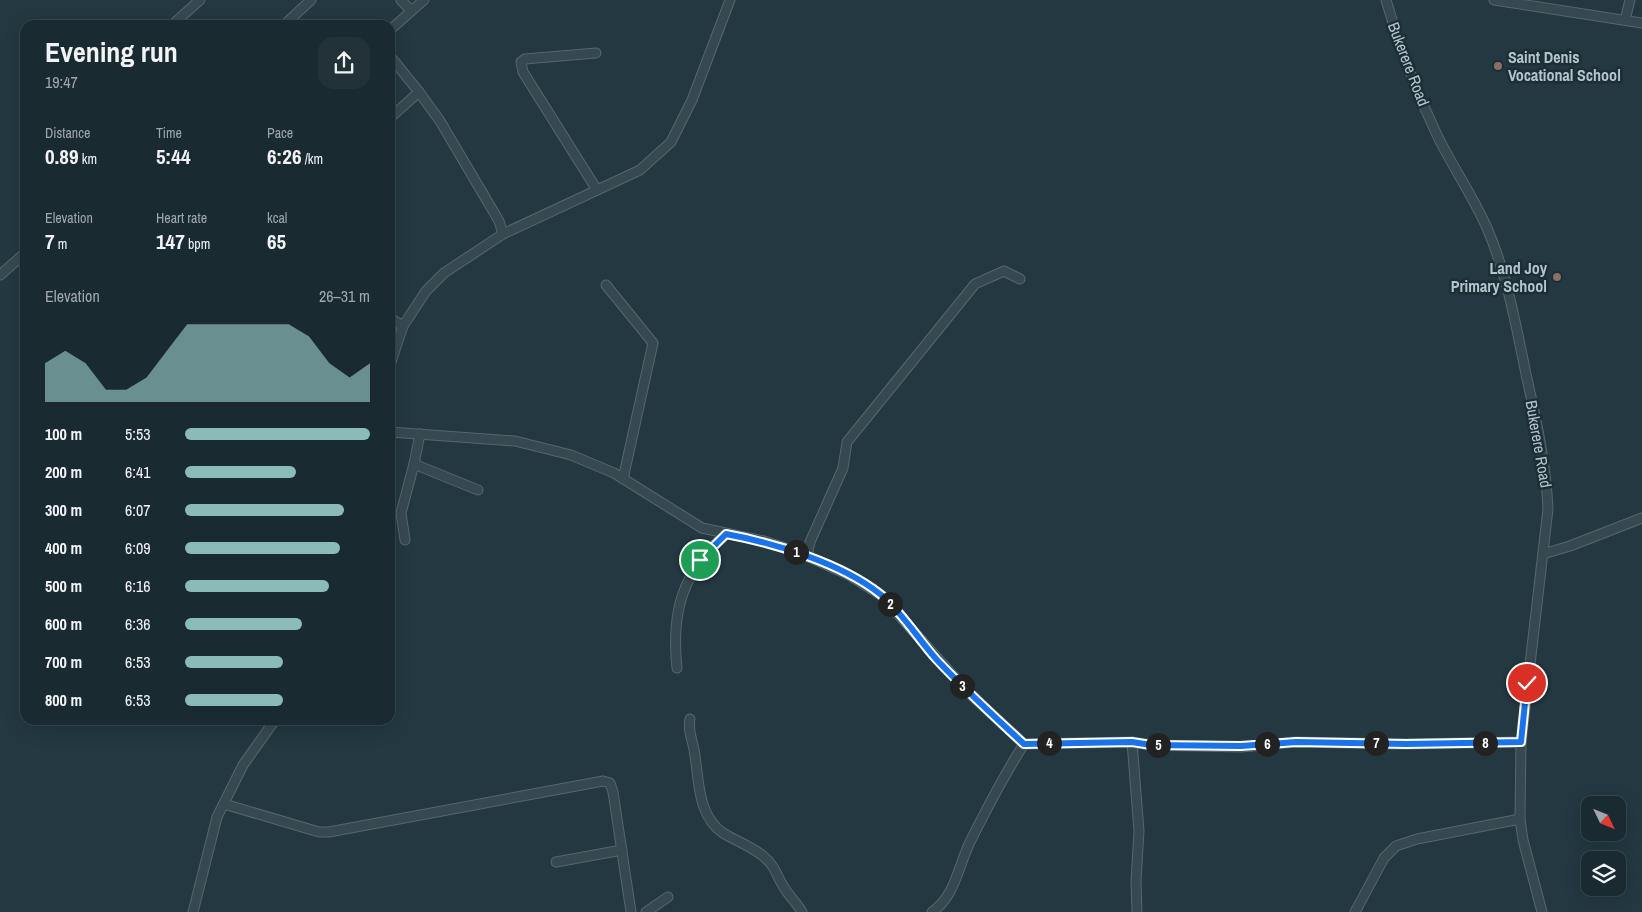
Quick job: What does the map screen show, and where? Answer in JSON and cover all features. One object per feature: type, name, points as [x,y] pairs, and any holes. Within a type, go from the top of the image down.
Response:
[{"type":"street","points":[[178,20],[200,0]]},
{"type":"street","points":[[289,20],[311,0]]},
{"type":"street","points":[[400,0],[411,11]]},
{"type":"street","points":[[395,25],[424,0]]},
{"type":"street","points":[[395,349],[403,326],[426,291],[444,272],[503,234],[640,170],[671,142],[692,100],[730,0]]},
{"type":"street","name":"Bukerere Road","points":[[1386,0],[1396,35],[1424,107],[1437,136],[1487,228],[1500,265],[1518,335],[1547,477],[1548,509],[1521,742],[1520,819],[1522,840],[1542,912]]},
{"type":"street","points":[[1494,0],[1642,23]]},
{"type":"street","points":[[1626,16],[1630,0]]},
{"type":"street","points":[[596,53],[525,59],[521,62],[523,72],[597,190]]},
{"type":"street","points":[[395,62],[440,121],[499,221],[503,234]]},
{"type":"street","points":[[395,114],[419,92]]},
{"type":"street","points":[[0,275],[20,257]]},
{"type":"street","points":[[806,556],[810,542],[843,468],[847,442],[975,284],[1004,271],[1020,278]]},
{"type":"street","points":[[606,285],[653,343],[624,479]]},
{"type":"street","points":[[395,321],[403,326]]},
{"type":"street","points":[[395,432],[516,442],[571,455],[591,462],[624,479],[702,528],[764,541],[806,556],[849,575],[880,594],[965,689],[1024,744],[1132,742],[1151,745],[1241,746],[1296,742],[1406,744],[1521,742]]},
{"type":"street","points":[[405,540],[401,513],[420,434]]},
{"type":"street","points":[[414,464],[478,490]]},
{"type":"street","points":[[1543,554],[1570,546],[1642,518]]},
{"type":"street","points":[[676,668],[674,626],[679,602],[700,560],[726,534]]},
{"type":"street","points":[[690,719],[688,728],[694,742],[701,800],[709,816],[722,832],[763,856],[775,867],[782,885],[802,912]]},
{"type":"street","points":[[193,912],[212,830],[243,765],[271,725]]},
{"type":"street","points":[[1132,742],[1139,832],[1137,912]]},
{"type":"street","points":[[932,912],[944,902],[969,844],[1003,779],[1024,744]]},
{"type":"street","points":[[224,804],[320,832],[329,832],[603,781],[610,783],[613,792],[631,912]]},
{"type":"street","points":[[1355,912],[1384,858],[1396,846],[1416,839],[1520,819]]},
{"type":"street","points":[[556,862],[622,850]]},
{"type":"street","points":[[646,912],[668,898]]},
{"type":"place","name":"Saint Denis Vocational School","points":[[1498,66]]},
{"type":"place","name":"Land Joy Primary School","points":[[1557,277]]},
{"type":"route","points":[[700,560],[726,534],[764,541],[800,553],[869,586],[880,594],[936,659],[965,689],[1024,744],[1132,742],[1151,745],[1241,746],[1296,742],[1406,744],[1521,742],[1527,683]]}]
